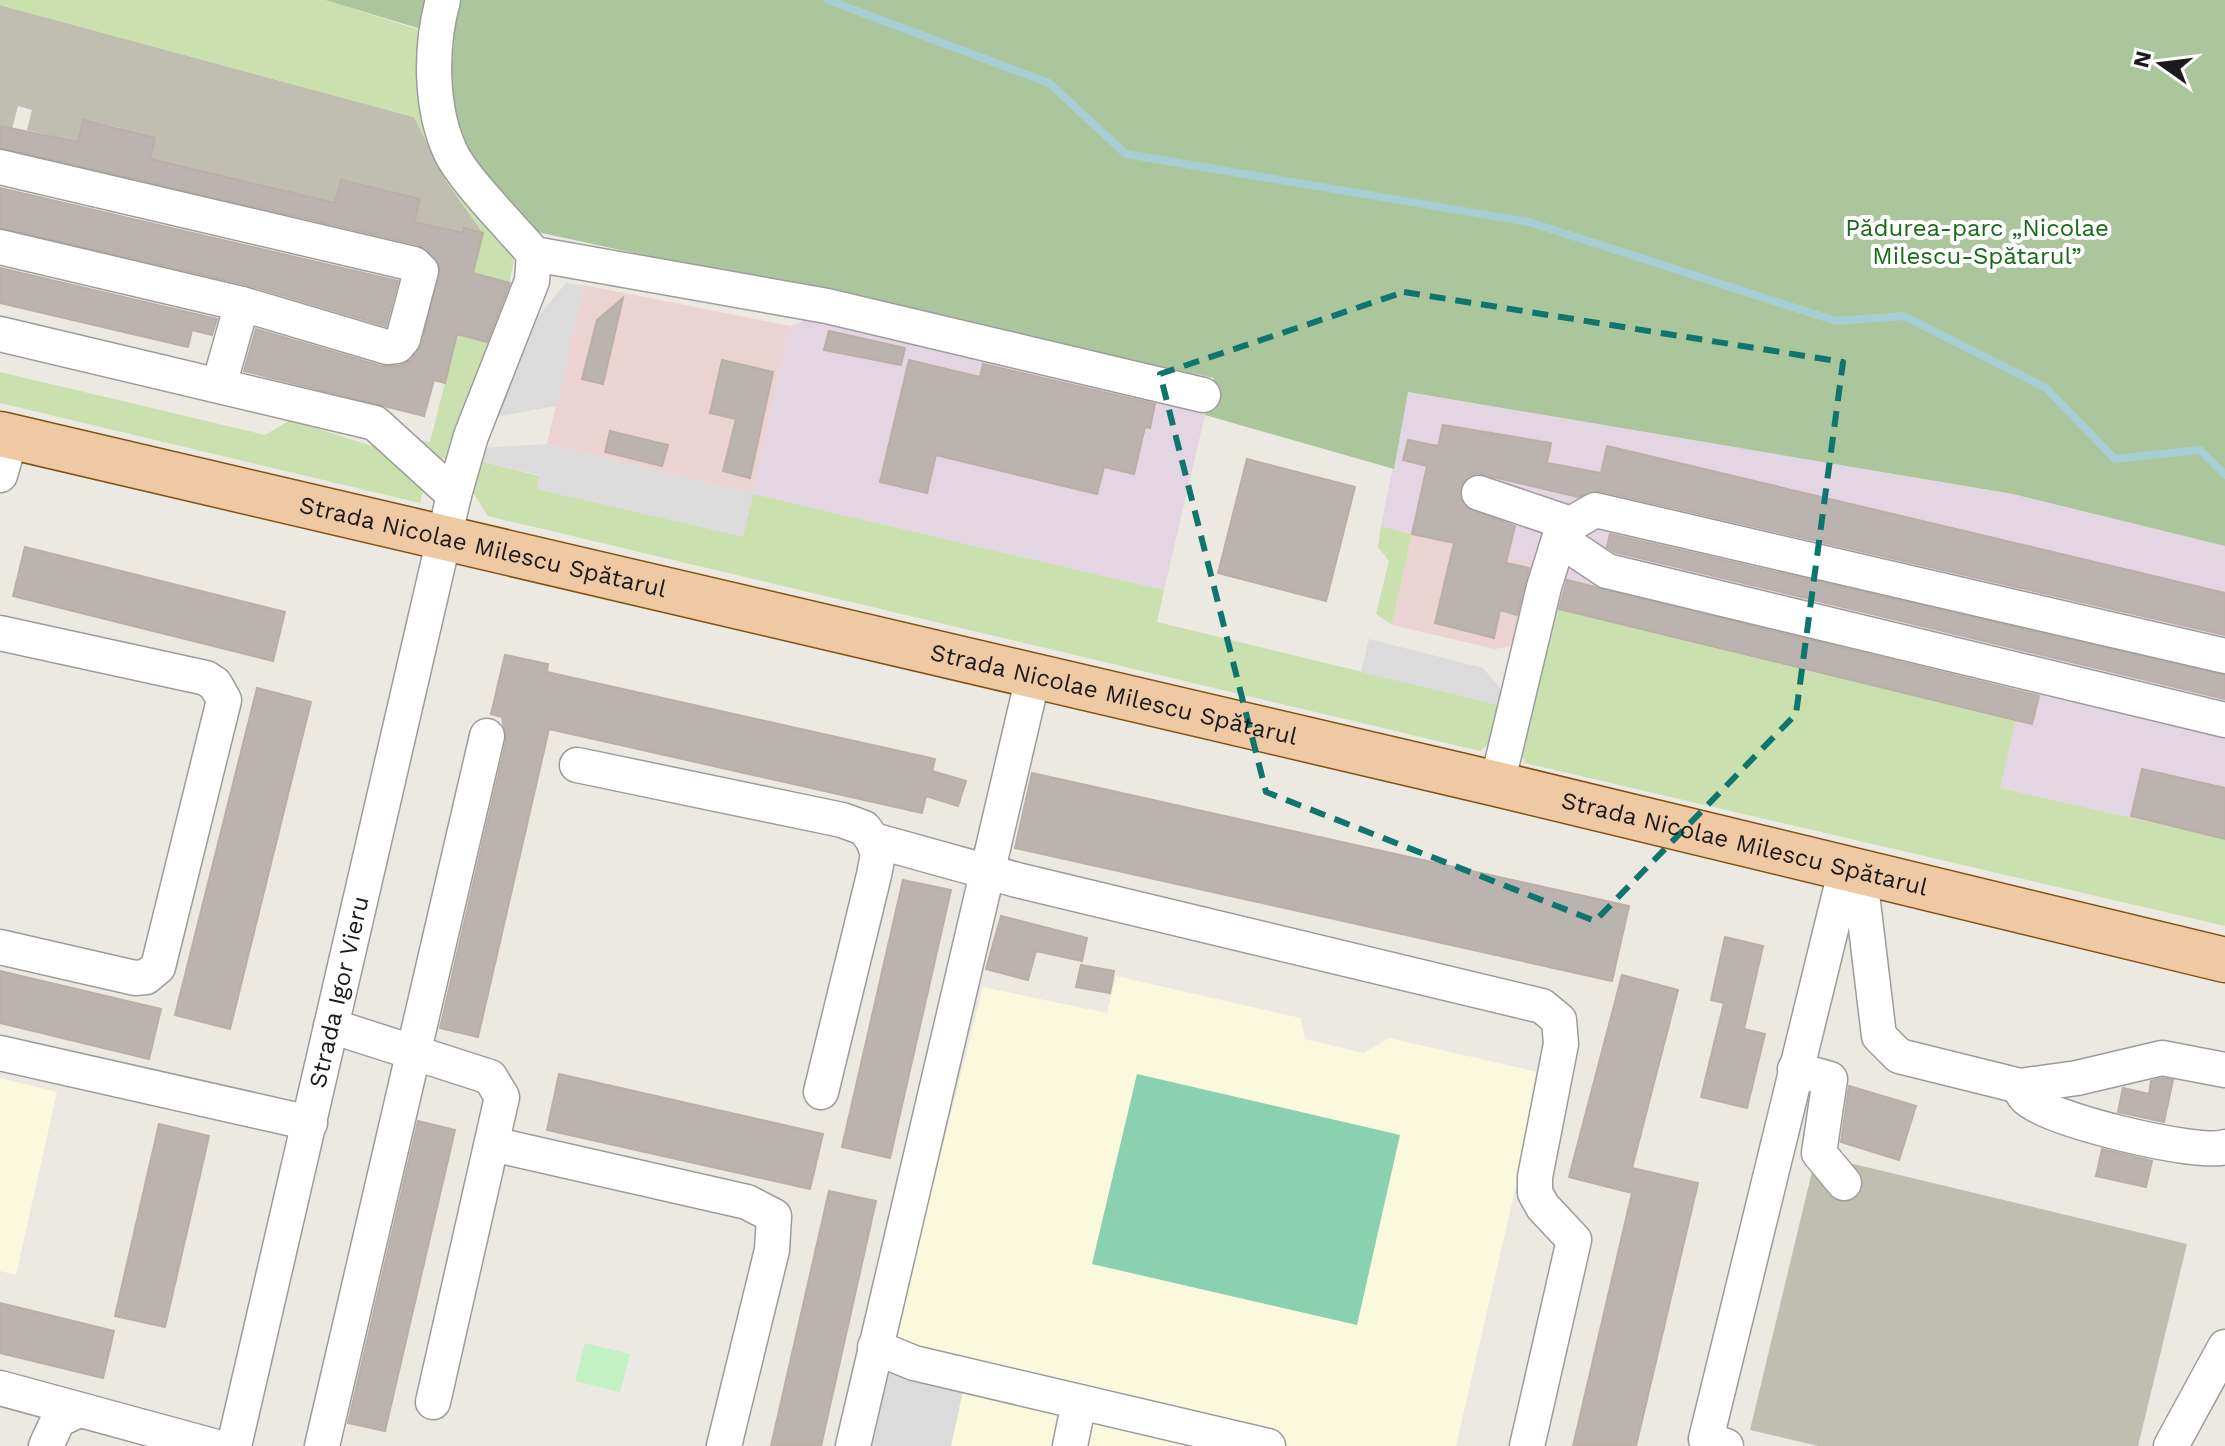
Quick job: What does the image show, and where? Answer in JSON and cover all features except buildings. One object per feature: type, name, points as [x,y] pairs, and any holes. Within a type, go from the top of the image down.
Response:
[{"type":"main road","name":"Strada Nicolae Milescu Spătarul","points":[[4,449],[444,539],[1497,784],[2225,960]]},
{"type":"street","points":[[443,0],[435,65],[438,117],[452,155],[534,254],[827,306],[1203,395]]},
{"type":"street","points":[[0,167],[414,264],[421,271],[403,339],[397,346],[387,347],[242,304],[0,247]]},
{"type":"street","name":"Strada Igor Vieru","points":[[234,1446],[454,495],[471,436],[532,281],[534,254]]},
{"type":"street","points":[[219,385],[242,304]]},
{"type":"street","points":[[0,334],[375,423],[454,495]]},
{"type":"street","points":[[1479,493],[1565,532],[1607,571],[2225,720]]},
{"type":"street","points":[[1497,784],[1544,587],[1565,532],[1595,510],[2225,656]]},
{"type":"street","points":[[0,633],[206,678],[215,684],[224,700],[158,967],[146,977],[135,978],[0,947]]},
{"type":"street","points":[[853,1446],[1033,677]]},
{"type":"street","points":[[322,1446],[487,736]]},
{"type":"street","points":[[577,765],[842,820],[864,828],[873,840],[878,854],[874,875],[821,1092]]},
{"type":"street","points":[[873,840],[985,872],[1542,1006],[1559,1020],[1561,1044],[1535,1177],[1535,1193],[1574,1240],[1527,1446]]},
{"type":"street","points":[[1726,1446],[1706,1439],[1846,868]]},
{"type":"street","points":[[1846,868],[1862,894],[1872,954],[1874,1011],[1879,1036],[1886,1047],[1915,1061],[2020,1086],[2077,1078],[2162,1058],[2225,1070]]},
{"type":"street","points":[[331,1026],[490,1077],[502,1097],[433,1402]]},
{"type":"street","points":[[0,1053],[310,1123]]},
{"type":"street","points":[[1795,1069],[1830,1079],[1819,1153],[1844,1183]]},
{"type":"street","points":[[2020,1086],[2025,1097],[2062,1116],[2158,1141],[2204,1149],[2225,1147]]},
{"type":"street","points":[[492,1144],[747,1202],[774,1216],[772,1250],[724,1446]]},
{"type":"street","points":[[875,1347],[914,1363],[1268,1446]]},
{"type":"street","points":[[2171,1446],[2225,1347]]},
{"type":"street","points":[[0,1388],[213,1446]]},
{"type":"street","points":[[1070,1446],[1079,1402]]},
{"type":"street","points":[[46,1446],[58,1420],[79,1410]]},
{"type":"highlighted area","points":[[1404,292],[1843,362],[1796,714],[1595,921],[1266,792],[1160,374]]},
{"type":"shaded area","points":[[0,5],[414,117],[446,181],[483,233],[465,228],[463,233],[414,222],[420,199],[342,180],[335,203],[150,159],[155,138],[136,133],[115,149],[120,128],[84,120],[78,142],[27,130],[32,110],[18,106],[12,129],[0,126]]},
{"type":"shaded area","points":[[566,283],[584,285],[556,406],[493,417],[523,343],[540,314]]},
{"type":"shaded area","points":[[584,285],[790,326],[753,494],[547,444]]},
{"type":"shaded area","points":[[814,317],[1156,400],[1205,415],[1164,590],[753,494],[790,326]]},
{"type":"shaded area","points":[[1408,392],[2013,494],[2225,546],[2225,839],[2000,788],[2015,720],[1523,601],[1532,562],[1381,526]]},
{"type":"shaded area","points":[[547,444],[753,494],[743,537],[537,489],[540,475],[476,460],[482,448]]},
{"type":"shaded area","points":[[1412,534],[1532,562],[1511,646],[1495,649],[1392,625]]},
{"type":"shaded area","points":[[1369,639],[1483,668],[1503,692],[1499,705],[1361,672]]},
{"type":"shaded area","points":[[1116,976],[1301,1018],[1305,1039],[1364,1053],[1389,1038],[1542,1073],[1456,1446],[867,1446],[983,987],[1107,1013]]},
{"type":"shaded area","points":[[0,1078],[57,1092],[16,1275],[0,1271]]},
{"type":"shaded area","points":[[1816,1155],[2187,1244],[2138,1446],[1818,1446],[1750,1430]]},
{"type":"shaded area","points":[[891,1351],[968,1368],[951,1446],[870,1446]]},
{"type":"green space","points":[[0,0],[325,0],[426,32],[514,260],[496,344],[446,459],[438,458],[413,439],[430,442],[483,233],[446,181],[414,117],[0,5]]},
{"type":"green space","name":"Pădurea-parc „Nicolae Milescu-Spătarul”","points":[[325,0],[2225,0],[2225,546],[2013,494],[1408,392],[1394,469],[1205,415],[1214,378],[537,232],[470,161],[449,102],[454,39]]},
{"type":"green space","points":[[0,372],[265,435],[290,420],[394,453],[425,482],[420,503],[0,403]]},
{"type":"green space","points":[[476,460],[540,476],[537,489],[743,536],[753,494],[1164,590],[1157,622],[1499,705],[1498,736],[1480,751],[488,516],[471,489]]},
{"type":"green space","points":[[1381,526],[1412,534],[1392,625],[1376,614],[1389,561],[1378,547]]},
{"type":"green space","points":[[1550,607],[2016,720],[2000,788],[2225,839],[2225,926],[1525,763],[1518,745]]},
{"type":"green space","points":[[1137,1074],[1400,1135],[1357,1325],[1092,1264]]},
{"type":"green space","points":[[585,1343],[630,1354],[620,1392],[575,1381]]},
{"type":"waterway","points":[[828,0],[1049,83],[1126,154],[1529,222],[1836,321],[1904,316],[2046,388],[2115,459],[2200,450],[2225,475]]}]
